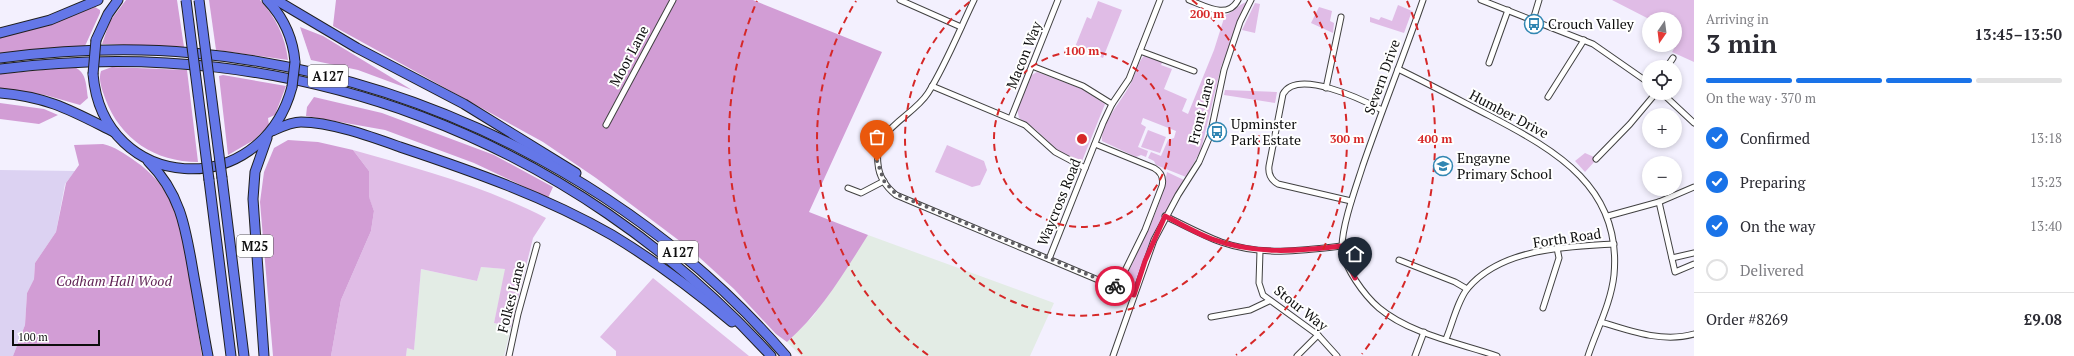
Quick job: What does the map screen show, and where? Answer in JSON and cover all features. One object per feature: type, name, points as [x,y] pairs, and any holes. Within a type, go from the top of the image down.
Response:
[{"type":"highway","points":[[0,33],[50,20],[98,0]]},
{"type":"highway","points":[[115,133],[98,102],[93,74],[96,40],[108,14],[118,0]]},
{"type":"highway","name":"M25","points":[[186,0],[231,356]]},
{"type":"highway","name":"M25","points":[[199,0],[244,356]]},
{"type":"highway","points":[[267,0],[278,14],[289,33],[295,62],[292,87],[285,110],[270,134]]},
{"type":"highway","points":[[276,0],[357,48],[464,104],[544,152],[633,210],[679,248],[720,288]]},
{"type":"highway","name":"A127","points":[[0,58],[102,50],[194,53],[282,66],[339,79],[396,96],[477,128],[530,153],[574,178],[654,233],[720,288],[786,356]]},
{"type":"highway","name":"A127","points":[[0,69],[102,61],[165,62],[207,65],[306,82],[365,97],[420,115],[473,137],[524,162],[575,191],[624,223],[670,259],[713,296],[771,356]]},
{"type":"highway","points":[[0,93],[31,97],[61,105],[115,133],[144,157],[166,181],[176,199],[184,221],[208,356]]},
{"type":"highway","points":[[144,157],[173,167],[209,168],[238,158],[270,134],[291,123],[303,122],[356,133],[476,174],[556,206],[612,236],[665,270],[715,307],[771,356]]},
{"type":"highway","name":"M25","points":[[264,356],[255,241],[253,190],[258,164],[270,134]]},
{"type":"street","name":"Moor Lane","points":[[606,125],[674,0]]},
{"type":"street","points":[[900,0],[961,27]]},
{"type":"street","points":[[974,0],[932,86],[920,104],[890,128],[881,141],[877,161],[884,181],[896,194],[1134,295]]},
{"type":"street","name":"Macon Way","points":[[1011,118],[1058,0]]},
{"type":"street","name":"Waycross Road","points":[[1049,260],[1112,104],[1129,79],[1160,0]]},
{"type":"street","points":[[1189,0],[1219,11],[1225,11],[1231,9],[1238,0]]},
{"type":"street","name":"Front Lane","points":[[1113,356],[1145,261],[1165,216],[1199,162],[1210,136],[1224,70],[1240,22],[1251,0]]},
{"type":"street","name":"Severn Drive","points":[[1342,246],[1351,201],[1382,110],[1423,0]]},
{"type":"street","points":[[1481,0],[1584,40],[1606,52],[1642,78]]},
{"type":"street","points":[[1533,20],[1539,0]]},
{"type":"street","points":[[1489,63],[1508,10]]},
{"type":"street","points":[[1326,88],[1341,17]]},
{"type":"street","points":[[1548,97],[1584,40]]},
{"type":"street","points":[[1140,52],[1194,71]]},
{"type":"street","points":[[1032,66],[1082,86],[1112,104]]},
{"type":"street","name":"Humber Drive","points":[[1398,68],[1551,150],[1581,177],[1603,205],[1608,216],[1614,244],[1614,277],[1601,322],[1588,356]]},
{"type":"street","points":[[1351,201],[1278,184],[1272,179],[1268,171],[1283,94],[1285,90],[1295,84],[1326,88],[1360,99],[1382,110]]},
{"type":"street","points":[[932,86],[1011,118],[1034,131],[1063,157],[1085,168]]},
{"type":"street","points":[[1596,159],[1630,124],[1650,100]]},
{"type":"street","points":[[1669,100],[1694,123]]},
{"type":"street","points":[[1095,144],[1154,168],[1163,180],[1145,230],[1117,287]]},
{"type":"street","points":[[848,188],[861,193],[884,181]]},
{"type":"street","points":[[1608,216],[1659,202],[1694,187]]},
{"type":"street","points":[[1659,202],[1675,272],[1694,264]]},
{"type":"street","points":[[1165,216],[1212,238],[1236,246],[1260,250],[1303,250],[1342,246],[1344,255],[1355,278],[1370,300],[1387,314],[1424,332],[1497,356]]},
{"type":"street","name":"Forth Road","points":[[1466,289],[1484,275],[1505,263],[1527,255],[1557,248],[1614,244]]},
{"type":"street","name":"Folkes Lane","points":[[509,356],[518,314],[538,245]]},
{"type":"street","points":[[1542,308],[1559,258],[1557,248]]},
{"type":"street","name":"Stour Way","points":[[1260,250],[1259,283],[1263,295],[1269,301],[1318,335],[1338,356]]},
{"type":"street","points":[[1672,258],[1694,253]]},
{"type":"street","points":[[1399,260],[1455,282],[1466,289],[1446,339]]},
{"type":"street","points":[[1211,317],[1250,310],[1269,301]]},
{"type":"street","points":[[1601,322],[1646,335],[1671,337],[1694,334]]},
{"type":"street","points":[[1415,356],[1424,332]]},
{"type":"street","points":[[1297,356],[1318,335]]},
{"type":"shaded area","points":[[1612,0],[1694,0],[1694,62],[1672,52],[1682,52],[1682,12],[1642,12],[1642,15]]},
{"type":"shaded area","points":[[1098,1],[1122,10],[1103,58],[1075,47],[1087,17],[1091,19]]},
{"type":"shaded area","points":[[1247,2],[1221,67],[1201,150],[1186,177],[1156,165],[1154,161],[1148,158],[1151,152],[1161,156],[1168,140],[1174,138],[1176,131],[1143,118],[1141,124],[1146,127],[1138,147],[1148,151],[1146,157],[1141,155],[1136,157],[1102,141],[1102,134],[1108,119],[1128,89],[1139,64],[1145,55],[1163,61],[1161,65],[1172,69],[1164,89],[1187,99],[1182,111],[1188,114],[1214,50],[1225,15],[1241,4]]},
{"type":"shaded area","points":[[1255,3],[1260,4],[1255,33],[1242,30]]},
{"type":"shaded area","points":[[1398,5],[1412,11],[1404,33],[1370,22],[1370,17],[1379,20],[1381,17],[1392,21]]},
{"type":"shaded area","points":[[1319,7],[1332,11],[1330,21],[1334,23],[1333,33],[1311,23]]},
{"type":"shaded area","points":[[1037,72],[1082,89],[1105,104],[1082,161],[1062,154],[1035,129],[1019,118],[1017,108],[1030,76]]},
{"type":"shaded area","points":[[1225,90],[1277,92],[1275,103],[1224,95]]},
{"type":"shaded area","points":[[1148,130],[1166,137],[1160,153],[1141,147]]},
{"type":"shaded area","points":[[947,145],[984,161],[987,170],[980,185],[972,187],[935,172]]},
{"type":"shaded area","points":[[353,150],[451,179],[500,197],[546,218],[533,238],[511,327],[494,323],[505,269],[481,267],[477,281],[421,269],[414,350],[407,348],[406,356],[331,356],[341,300],[371,231],[374,211],[369,198],[369,171]]},
{"type":"shaded area","points":[[1585,153],[1594,157],[1593,160],[1595,161],[1585,172],[1575,161]]},
{"type":"shaded area","points":[[0,170],[75,171],[65,184],[56,232],[35,263],[34,279],[27,293],[25,325],[13,356],[0,356]]},
{"type":"shaded area","points":[[1167,172],[1184,180],[1153,237],[1134,287],[1128,288],[1124,284],[1125,280],[1155,214]]},
{"type":"shaded area","points":[[868,235],[1054,303],[1030,356],[801,356],[787,342],[814,315]]},
{"type":"shaded area","points":[[481,267],[506,269],[494,323],[511,327],[504,356],[406,356],[407,347],[414,349],[421,269],[477,281]]},
{"type":"shaded area","points":[[653,278],[749,356],[616,356],[616,351],[600,337]]},
{"type":"green space","points":[[126,0],[177,0],[184,47],[102,44],[110,21]]},
{"type":"green space","points":[[209,0],[260,0],[271,14],[279,28],[285,43],[288,60],[216,50]]},
{"type":"green space","points":[[336,0],[753,0],[882,52],[809,212],[868,235],[841,278],[821,305],[811,318],[787,342],[776,334],[734,289],[689,248],[596,178],[543,142],[333,26]]},
{"type":"green space","points":[[95,7],[100,10],[100,13],[85,46],[0,53],[0,38],[45,26]]},
{"type":"green space","points":[[300,27],[323,36],[412,90],[358,70],[311,60]]},
{"type":"green space","points":[[74,67],[84,76],[86,84],[88,98],[80,105],[45,95],[0,88],[0,74]]},
{"type":"green space","points":[[112,67],[187,70],[198,162],[167,158],[154,153],[130,136],[120,125],[105,98],[100,81],[101,71]]},
{"type":"green space","points":[[223,75],[286,86],[275,115],[268,118],[269,125],[254,140],[228,155],[219,76]]},
{"type":"green space","points":[[314,97],[382,113],[494,155],[553,187],[548,198],[474,163],[385,130],[306,116],[307,107]]},
{"type":"green space","points":[[0,103],[44,109],[58,115],[39,124],[0,119]]},
{"type":"green space","points":[[288,140],[318,142],[353,150],[369,171],[369,197],[374,211],[371,231],[341,300],[331,356],[273,356],[260,202],[264,172],[274,148]]},
{"type":"green space","name":"Codham Hall Wood","points":[[103,144],[112,147],[135,161],[161,185],[169,199],[176,214],[184,246],[202,356],[13,356],[25,325],[27,293],[34,279],[35,263],[56,232],[66,183],[79,165],[74,145]]},
{"type":"way so far","points":[[877,161],[881,177],[891,191],[896,194],[1006,242],[1115,286]]},
{"type":"place","name":"Crouch Valley","points":[[1534,24]]},
{"type":"place","name":"Upminster Park Estate","points":[[1217,132]]},
{"type":"place","name":"Engayne Primary School","points":[[1443,166]]},
{"type":"route","points":[[1115,286],[1134,295],[1145,261],[1165,216],[1201,234],[1248,249],[1289,251],[1342,246],[1347,263],[1355,278]]}]
